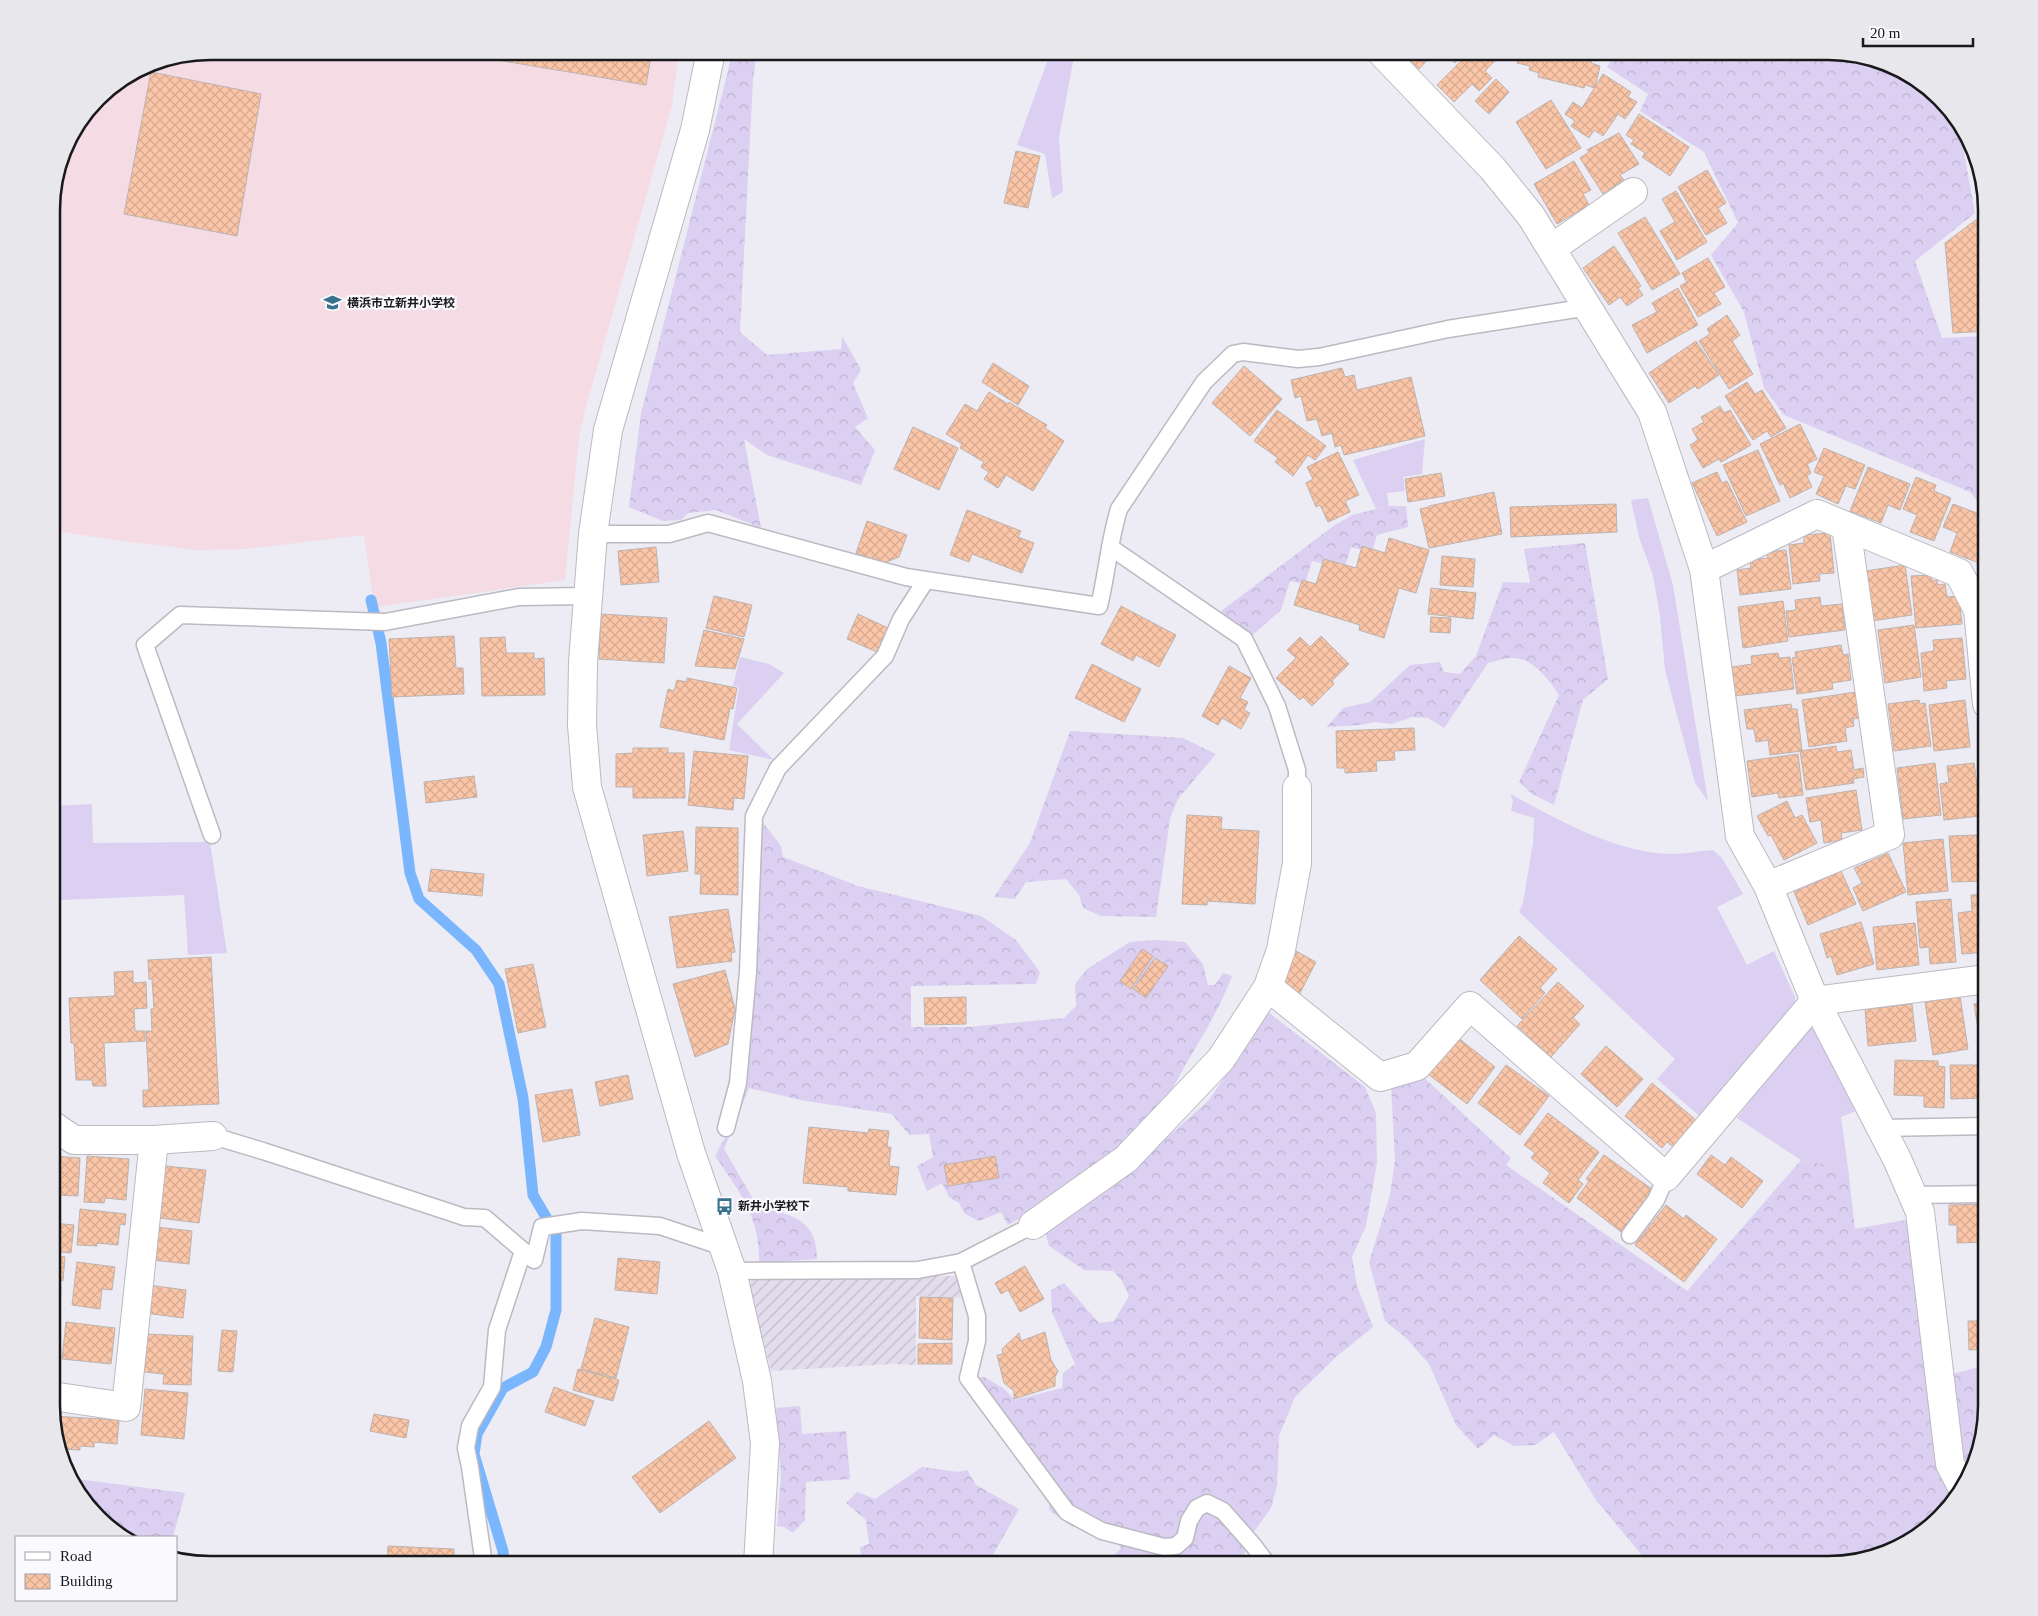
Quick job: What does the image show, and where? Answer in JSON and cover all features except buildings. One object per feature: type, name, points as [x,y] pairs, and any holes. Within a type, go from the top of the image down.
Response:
[{"type":"street","points":[[709,60],[695,130],[608,430],[593,534],[587,596],[582,725],[587,787],[691,1153],[728,1259],[757,1381],[765,1443],[759,1556]]},
{"type":"street","points":[[1389,60],[1492,169],[1531,216],[1652,412],[1704,569],[1740,836],[1768,886],[1815,1001],[1898,1159],[1920,1212],[1950,1464],[1958,1480]]},
{"type":"street","points":[[1552,248],[1633,192]]},
{"type":"street","points":[[1704,569],[1817,514],[1959,572],[1978,610]]},
{"type":"street","points":[[1768,886],[1890,835],[1846,526]]},
{"type":"street","points":[[1033,1225],[1126,1160],[1221,1059],[1268,987],[1281,950],[1296,863],[1297,788]]},
{"type":"street","points":[[1268,987],[1380,1077],[1417,1066],[1470,1006],[1666,1176],[1815,1001],[1978,980]]},
{"type":"street","points":[[60,1130],[74,1140],[154,1140],[213,1136]]},
{"type":"street","points":[[60,1397],[126,1407],[154,1140]]},
{"type":"lane","points":[[593,534],[669,534],[708,523],[768,541],[906,577],[1099,606],[1110,547],[1120,509],[1204,382],[1233,354],[1243,352],[1298,359],[1319,357],[1448,329],[1588,307]]},
{"type":"lane","points":[[1110,547],[1244,639],[1277,706],[1297,770],[1297,788]]},
{"type":"lane","points":[[726,1128],[739,1074],[748,972],[754,816],[778,768],[885,656],[901,619],[926,580]]},
{"type":"lane","points":[[212,835],[146,646],[180,615],[385,622],[518,598],[587,596]]},
{"type":"lane","points":[[1881,1128],[1978,1126]]},
{"type":"lane","points":[[213,1136],[464,1217],[485,1218],[534,1260],[542,1227],[582,1221],[660,1226],[728,1259],[918,1270],[961,1262],[1033,1225]]},
{"type":"lane","points":[[1630,1235],[1656,1200],[1666,1176]]},
{"type":"lane","points":[[1913,1195],[1978,1194]]},
{"type":"lane","points":[[483,1556],[466,1448],[470,1426],[492,1387],[497,1330],[522,1251]]},
{"type":"lane","points":[[961,1262],[977,1316],[977,1341],[968,1378],[1067,1512],[1102,1530],[1164,1547],[1176,1546],[1185,1538],[1189,1521],[1197,1508],[1206,1503],[1223,1511],[1262,1556]]},
{"type":"shaded area","name":"横浜市立新井小学校","points":[[678,60],[672,105],[586,406],[579,437],[565,580],[377,607],[374,605],[364,535],[246,549],[195,550],[60,531],[60,200],[65,171],[75,143],[97,111],[111,97],[135,80],[152,71],[190,61]]},
{"type":"shaded area","points":[[763,1274],[954,1276],[962,1282],[967,1298],[916,1296],[916,1365],[894,1364],[771,1371],[750,1293],[751,1281]]},
{"type":"green space","points":[[730,60],[756,60],[753,79],[740,332],[767,355],[841,349],[842,336],[861,370],[853,383],[868,418],[855,427],[875,450],[861,485],[767,455],[744,439],[761,528],[716,510],[688,513],[681,520],[663,521],[629,507],[641,413]]},
{"type":"green space","points":[[1048,60],[1073,60],[1059,138],[1063,192],[1052,198],[1045,154],[1017,145]]},
{"type":"green space","points":[[1611,60],[1838,60],[1858,63],[1886,71],[1912,85],[1927,97],[1947,119],[1962,141],[1975,213],[1915,261],[1942,338],[1978,336],[1978,502],[1970,492],[1784,415],[1764,388],[1744,312],[1711,255],[1738,223],[1704,152],[1640,111],[1648,94],[1607,67]]},
{"type":"green space","points":[[1425,439],[1422,474],[1403,477],[1405,491],[1387,493],[1389,506],[1376,509],[1353,460]]},
{"type":"green space","points":[[1648,498],[1673,585],[1708,801],[1695,783],[1665,670],[1660,616],[1653,576],[1639,537],[1631,500]]},
{"type":"green space","points":[[1389,506],[1406,506],[1408,527],[1377,535],[1372,553],[1351,547],[1344,569],[1312,561],[1305,584],[1290,581],[1281,610],[1248,639],[1241,628],[1220,612],[1332,527],[1352,515]]},
{"type":"green space","points":[[1585,543],[1608,679],[1583,700],[1554,805],[1532,794],[1519,782],[1559,695],[1539,670],[1527,661],[1511,658],[1488,663],[1444,728],[1428,718],[1412,717],[1392,724],[1375,722],[1327,727],[1343,708],[1370,702],[1410,665],[1440,662],[1444,672],[1460,674],[1476,656],[1503,582],[1530,583],[1524,549]]},
{"type":"green space","points":[[740,657],[769,664],[784,673],[737,724],[774,760],[729,750],[739,687],[733,686]]},
{"type":"green space","points":[[1070,731],[1183,738],[1216,754],[1178,799],[1170,818],[1156,917],[1101,916],[1083,908],[1079,895],[1066,879],[1026,882],[1015,899],[994,897],[1030,843]]},
{"type":"green space","points":[[1510,794],[1568,824],[1629,848],[1671,854],[1713,850],[1722,858],[1743,894],[1717,907],[1747,965],[1774,951],[1795,997],[1795,1011],[1704,1120],[1657,1079],[1675,1059],[1519,912],[1523,903],[1533,843],[1534,818],[1511,811],[1513,801]]},
{"type":"green space","points":[[92,804],[93,843],[210,842],[227,953],[188,955],[184,895],[60,900],[60,806]]},
{"type":"green space","points":[[761,820],[781,846],[783,857],[858,886],[981,916],[1016,940],[1040,972],[1036,984],[911,986],[911,1027],[969,1027],[1064,1018],[1076,1006],[1075,984],[1087,969],[1130,942],[1155,940],[1185,942],[1203,964],[1208,985],[1215,985],[1223,973],[1232,976],[1211,1021],[1155,1116],[1134,1138],[1083,1179],[1008,1225],[1001,1212],[979,1221],[965,1214],[959,1203],[949,1197],[942,1183],[927,1191],[917,1166],[933,1157],[929,1134],[909,1135],[892,1114],[806,1101],[749,1088],[724,1149],[757,1206],[790,1216],[799,1220],[807,1227],[816,1245],[817,1259],[759,1263],[756,1232],[752,1218],[740,1194],[715,1156],[730,1128]]},
{"type":"green space","points":[[1268,1012],[1365,1087],[1376,1113],[1377,1163],[1366,1226],[1352,1257],[1357,1286],[1373,1327],[1336,1357],[1295,1397],[1279,1436],[1277,1486],[1271,1508],[1253,1533],[1244,1554],[1246,1556],[1113,1556],[1121,1548],[1117,1540],[1071,1526],[1049,1510],[1049,1482],[976,1378],[984,1377],[1003,1388],[1015,1400],[1062,1388],[1063,1373],[1075,1364],[1052,1312],[1051,1290],[1064,1283],[1099,1323],[1114,1321],[1129,1296],[1122,1281],[1113,1271],[1084,1270],[1049,1246],[1045,1232],[1141,1161],[1209,1100]]},
{"type":"green space","points":[[1805,1028],[1822,1028],[1861,1109],[1841,1117],[1848,1168],[1801,1160],[1737,1118]]},
{"type":"green space","points":[[1420,1074],[1511,1158],[1506,1165],[1687,1291],[1801,1160],[1848,1168],[1855,1229],[1911,1219],[1933,1379],[1978,1367],[1978,1416],[1975,1436],[1967,1464],[1958,1481],[1941,1505],[1919,1525],[1903,1536],[1886,1545],[1848,1555],[1643,1556],[1596,1500],[1554,1432],[1535,1445],[1514,1446],[1494,1435],[1478,1449],[1456,1425],[1429,1364],[1406,1338],[1385,1321],[1369,1262],[1390,1195],[1395,1160],[1391,1085]]},
{"type":"green space","points":[[800,1406],[802,1434],[846,1431],[850,1479],[806,1482],[805,1520],[793,1533],[784,1527],[777,1526],[781,1475],[776,1408]]},
{"type":"green space","points":[[922,1467],[958,1472],[967,1470],[976,1485],[1019,1509],[992,1556],[861,1556],[860,1547],[869,1544],[866,1520],[846,1503],[857,1492],[875,1499]]},
{"type":"green space","points":[[79,1479],[185,1493],[173,1536],[135,1536],[104,1512],[85,1490]]},
{"type":"waterway","points":[[371,600],[381,643],[410,873],[419,899],[476,950],[499,984],[523,1098],[533,1195],[556,1234],[556,1310],[546,1347],[533,1372],[503,1388],[477,1434],[474,1454],[503,1556]]},
{"type":"place","name":"横浜市立新井小学校","points":[[333,303]]},
{"type":"place","name":"新井小学校下","points":[[724,1206]]}]
